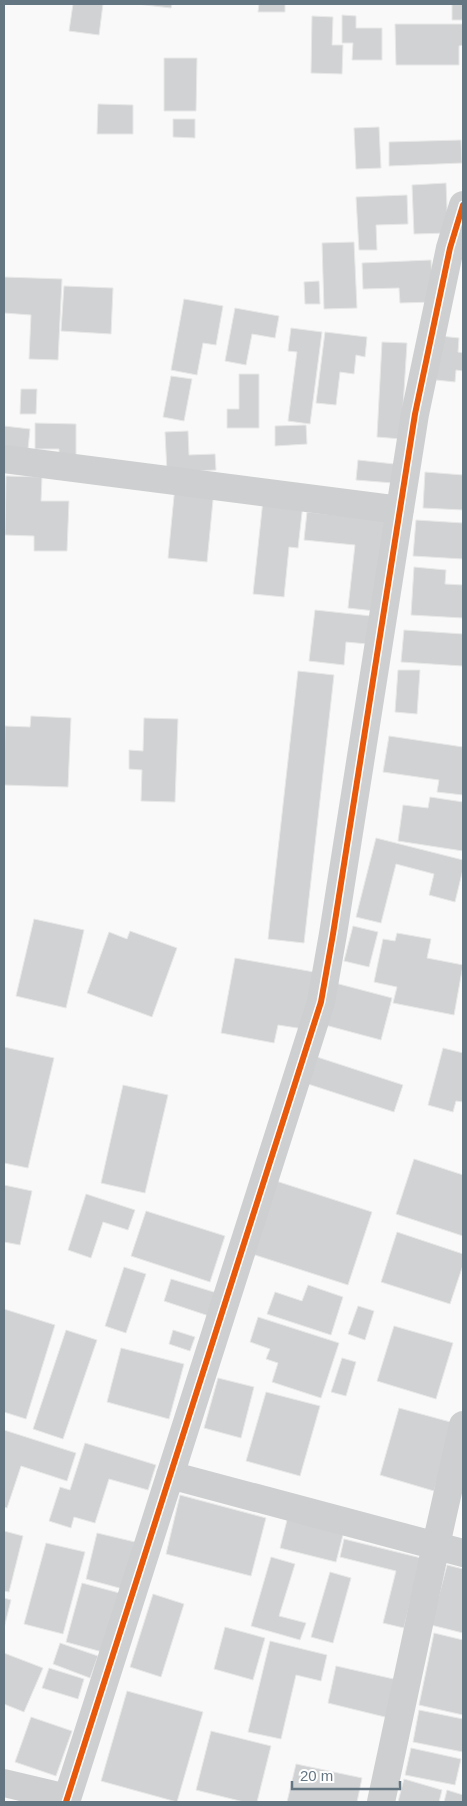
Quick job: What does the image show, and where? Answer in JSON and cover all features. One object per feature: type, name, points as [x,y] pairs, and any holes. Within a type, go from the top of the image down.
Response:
[{"type":"street","points":[[4,1784],[66,1800],[321,1002],[334,934],[417,404],[450,248],[463,205]]},
{"type":"street","points":[[4,459],[400,510]]},
{"type":"street","points":[[382,1802],[463,1425]]},
{"type":"street","points":[[170,1475],[463,1553]]},
{"type":"building","points":[[73,4],[103,4],[99,35],[69,31]]},
{"type":"building","points":[[137,4],[172,4],[171,8]]},
{"type":"building","points":[[259,4],[285,4],[285,12],[258,12]]},
{"type":"building","points":[[452,4],[463,4],[463,20],[452,20]]},
{"type":"building","points":[[342,15],[356,16],[356,28],[382,28],[382,60],[352,60],[353,43],[342,43]]},
{"type":"building","points":[[312,16],[333,17],[332,45],[343,45],[342,74],[311,73]]},
{"type":"building","points":[[395,24],[463,24],[463,45],[459,46],[459,65],[396,65]]},
{"type":"building","points":[[164,58],[197,58],[196,111],[164,111]]},
{"type":"building","points":[[98,104],[133,105],[133,134],[97,134]]},
{"type":"building","points":[[173,119],[195,119],[195,138],[173,137]]},
{"type":"building","points":[[379,127],[381,168],[356,169],[354,128]]},
{"type":"building","points":[[461,140],[462,163],[389,166],[389,142]]},
{"type":"building","points":[[446,183],[448,233],[414,234],[412,185]]},
{"type":"building","points":[[407,195],[408,224],[376,225],[377,250],[359,250],[356,197]]},
{"type":"building","points":[[354,242],[357,308],[324,309],[322,243]]},
{"type":"building","points":[[431,260],[433,302],[400,303],[399,288],[363,289],[362,263]]},
{"type":"building","points":[[4,277],[62,279],[58,360],[29,359],[31,315],[4,313]]},
{"type":"building","points":[[319,281],[320,304],[305,304],[304,282]]},
{"type":"building","points":[[64,286],[113,288],[111,334],[61,331]]},
{"type":"building","points":[[184,299],[223,306],[216,345],[203,343],[197,375],[171,370]]},
{"type":"building","points":[[235,308],[279,316],[275,338],[252,334],[246,365],[225,361]]},
{"type":"building","points":[[291,328],[322,332],[310,424],[288,421],[297,352],[288,351]]},
{"type":"building","points":[[325,332],[367,337],[365,357],[356,355],[354,374],[340,372],[336,405],[316,403]]},
{"type":"building","points":[[440,336],[459,338],[458,352],[463,353],[463,371],[456,370],[455,382],[436,380]]},
{"type":"building","points":[[382,342],[407,343],[401,439],[377,437]]},
{"type":"building","points":[[239,374],[259,374],[259,428],[227,428],[227,409],[239,409]]},
{"type":"building","points":[[171,376],[192,379],[184,421],[163,417]]},
{"type":"building","points":[[21,389],[37,389],[36,414],[20,414]]},
{"type":"building","points":[[35,423],[76,424],[76,460],[59,459],[59,449],[35,449]]},
{"type":"building","points":[[306,425],[307,444],[275,446],[275,426]]},
{"type":"building","points":[[4,426],[30,429],[28,449],[4,446]]},
{"type":"building","points":[[188,431],[189,455],[215,454],[216,470],[167,472],[165,432]]},
{"type":"building","points":[[358,460],[394,464],[393,483],[356,480]]},
{"type":"building","points":[[425,472],[463,475],[463,510],[423,508]]},
{"type":"building","points":[[6,476],[42,477],[41,501],[69,501],[67,551],[34,551],[34,536],[5,535]]},
{"type":"building","points":[[175,486],[214,490],[207,562],[168,558]]},
{"type":"building","points":[[263,500],[303,504],[298,548],[289,547],[284,597],[253,594]]},
{"type":"building","points":[[307,512],[385,520],[375,611],[348,608],[355,545],[304,540]]},
{"type":"building","points":[[416,520],[463,523],[463,559],[413,556]]},
{"type":"building","points":[[414,567],[446,570],[445,584],[463,585],[463,618],[411,615]]},
{"type":"building","points":[[315,610],[371,616],[368,644],[346,642],[344,665],[309,661]]},
{"type":"building","points":[[404,630],[463,634],[463,666],[401,662]]},
{"type":"building","points":[[398,670],[420,670],[417,714],[395,712]]},
{"type":"building","points":[[298,671],[334,675],[304,943],[268,939]]},
{"type":"building","points":[[31,716],[71,718],[68,787],[4,785],[5,726],[30,727]]},
{"type":"building","points":[[144,718],[178,719],[175,802],[141,801],[142,770],[129,769],[129,750],[143,751]]},
{"type":"building","points":[[389,736],[463,747],[463,795],[437,792],[439,780],[383,772]]},
{"type":"building","points":[[430,797],[463,802],[463,851],[398,841],[403,805],[428,808]]},
{"type":"building","points":[[376,838],[463,860],[463,869],[455,902],[429,895],[434,874],[396,864],[381,923],[356,917]]},
{"type":"building","points":[[34,919],[84,930],[66,1008],[16,996]]},
{"type":"building","points":[[353,926],[378,932],[369,967],[344,961]]},
{"type":"building","points":[[130,931],[177,948],[152,1017],[87,993],[109,932],[127,939]]},
{"type":"building","points":[[397,933],[431,939],[427,958],[463,965],[454,1015],[393,1003],[397,987],[374,982],[383,939],[395,941]]},
{"type":"building","points":[[235,958],[314,972],[304,1029],[278,1025],[274,1043],[221,1033]]},
{"type":"building","points":[[335,983],[392,998],[381,1040],[325,1025]]},
{"type":"building","points":[[4,1047],[54,1058],[28,1168],[4,1163]]},
{"type":"building","points":[[443,1048],[463,1053],[463,1102],[456,1101],[453,1112],[428,1105]]},
{"type":"building","points":[[317,1057],[403,1085],[394,1112],[308,1084]]},
{"type":"building","points":[[123,1085],[168,1095],[145,1193],[101,1183]]},
{"type":"building","points":[[414,1159],[463,1175],[463,1236],[396,1214]]},
{"type":"building","points":[[276,1181],[372,1212],[348,1285],[252,1254]]},
{"type":"building","points":[[4,1185],[32,1191],[20,1245],[4,1242]]},
{"type":"building","points":[[86,1194],[135,1210],[128,1230],[103,1222],[91,1258],[68,1250]]},
{"type":"building","points":[[146,1211],[225,1236],[210,1282],[131,1256]]},
{"type":"building","points":[[397,1232],[463,1254],[463,1265],[450,1304],[381,1282]]},
{"type":"building","points":[[124,1267],[146,1274],[126,1333],[105,1326]]},
{"type":"building","points":[[171,1279],[217,1293],[209,1316],[164,1301]]},
{"type":"building","points":[[308,1285],[343,1297],[331,1335],[267,1314],[275,1292],[302,1301]]},
{"type":"building","points":[[358,1306],[374,1311],[365,1340],[348,1334]]},
{"type":"building","points":[[4,1309],[55,1325],[26,1419],[4,1412]]},
{"type":"building","points":[[258,1317],[339,1343],[321,1398],[272,1382],[278,1363],[266,1359],[270,1349],[250,1342]]},
{"type":"building","points":[[394,1326],[453,1343],[436,1399],[377,1381]]},
{"type":"building","points":[[66,1330],[97,1340],[63,1439],[33,1429]]},
{"type":"building","points":[[173,1330],[195,1337],[190,1351],[169,1344]]},
{"type":"building","points":[[121,1348],[184,1364],[169,1419],[107,1402]]},
{"type":"building","points":[[342,1358],[356,1362],[346,1396],[331,1392]]},
{"type":"building","points":[[218,1378],[254,1387],[241,1438],[204,1428]]},
{"type":"building","points":[[266,1392],[320,1406],[300,1476],[246,1461]]},
{"type":"building","points":[[399,1408],[454,1423],[434,1491],[380,1475]]},
{"type":"building","points":[[4,1430],[76,1453],[67,1481],[21,1466],[7,1508],[4,1507]]},
{"type":"building","points":[[85,1443],[156,1465],[148,1490],[109,1479],[95,1523],[74,1517],[71,1528],[49,1521],[60,1487],[70,1490]]},
{"type":"building","points":[[180,1495],[266,1518],[251,1576],[166,1554]]},
{"type":"building","points":[[288,1516],[344,1531],[336,1562],[280,1548]]},
{"type":"building","points":[[4,1531],[23,1536],[9,1592],[4,1591]]},
{"type":"building","points":[[97,1533],[135,1542],[123,1589],[86,1579]]},
{"type":"building","points":[[344,1539],[421,1558],[404,1628],[383,1623],[396,1571],[340,1557]]},
{"type":"building","points":[[46,1543],[85,1552],[63,1634],[24,1624]]},
{"type":"building","points":[[271,1557],[295,1564],[279,1616],[306,1623],[300,1640],[251,1626]]},
{"type":"building","points":[[447,1565],[463,1569],[463,1633],[431,1625]]},
{"type":"building","points":[[330,1572],[351,1578],[333,1643],[311,1637]]},
{"type":"building","points":[[82,1583],[123,1594],[106,1653],[66,1642]]},
{"type":"building","points":[[153,1594],[184,1604],[161,1677],[130,1667]]},
{"type":"building","points":[[4,1598],[11,1600],[4,1628]]},
{"type":"building","points":[[225,1627],[265,1638],[253,1680],[214,1669]]},
{"type":"building","points":[[434,1633],[463,1640],[463,1715],[419,1705]]},
{"type":"building","points":[[270,1641],[327,1655],[321,1681],[296,1675],[281,1739],[248,1732]]},
{"type":"building","points":[[60,1643],[98,1656],[90,1678],[53,1664]]},
{"type":"building","points":[[4,1653],[43,1668],[24,1712],[4,1704]]},
{"type":"building","points":[[336,1666],[398,1680],[389,1718],[328,1703]]},
{"type":"building","points":[[49,1668],[84,1679],[78,1699],[42,1688]]},
{"type":"building","points":[[127,1691],[203,1712],[177,1802],[101,1781]]},
{"type":"building","points":[[419,1710],[463,1719],[463,1752],[413,1742]]},
{"type":"building","points":[[31,1717],[72,1731],[56,1776],[15,1762]]},
{"type":"building","points":[[211,1731],[271,1746],[257,1802],[244,1802],[196,1790]]},
{"type":"building","points":[[411,1748],[461,1759],[455,1785],[405,1775]]},
{"type":"building","points":[[296,1764],[362,1778],[357,1802],[287,1802]]},
{"type":"building","points":[[404,1779],[442,1790],[439,1802],[398,1802]]},
{"type":"building","points":[[447,1790],[463,1795],[463,1802],[444,1802]]},
{"type":"cycle path","points":[[66,1802],[321,1002],[415,414],[450,248],[463,205]]}]
